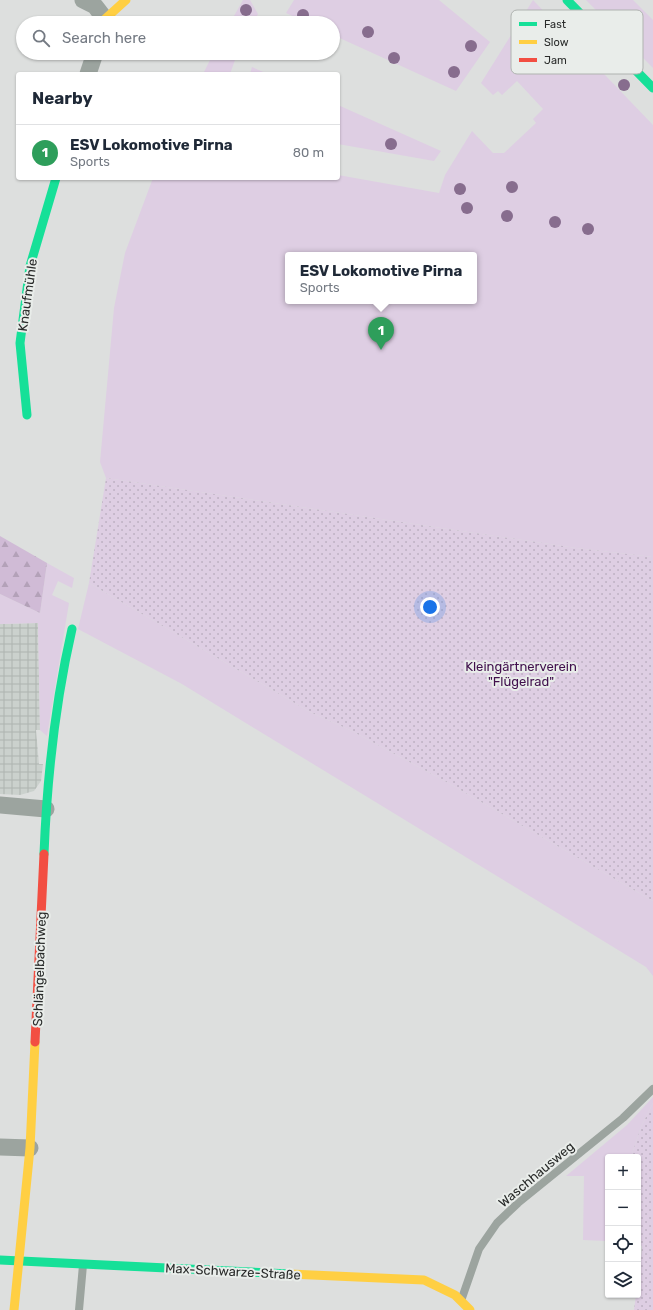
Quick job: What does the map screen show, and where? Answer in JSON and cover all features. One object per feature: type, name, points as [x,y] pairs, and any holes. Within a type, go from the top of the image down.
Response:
[{"type":"street","points":[[83,0],[95,6],[101,16]]},
{"type":"street","points":[[109,16],[126,0]]},
{"type":"street","points":[[567,0],[577,10]]},
{"type":"street","points":[[89,72],[93,60]]},
{"type":"street","points":[[639,74],[653,88]]},
{"type":"street","name":"Knaufmühle","points":[[27,415],[20,343],[29,274],[55,180]]},
{"type":"street","name":"Schlängelbachweg","points":[[14,1310],[30,1148],[46,809],[52,746],[63,669],[72,629]]},
{"type":"street","points":[[0,805],[46,809]]},
{"type":"street","points":[[0,1147],[30,1148]]},
{"type":"street","name":"Max-Schwarze-Straße","points":[[0,1260],[424,1280],[446,1289],[462,1298]]},
{"type":"street","points":[[462,1298],[470,1310]]},
{"type":"lane","name":"Waschhausweg","points":[[462,1298],[479,1249],[497,1223],[518,1203],[623,1118],[653,1089]]},
{"type":"lane","points":[[79,1310],[83,1264]]},
{"type":"shaded area","points":[[38,623],[40,730],[36,730],[39,764],[43,764],[41,781],[34,791],[20,795],[0,794],[0,624]]},
{"type":"green space","points":[[243,0],[250,0],[258,14],[257,16],[234,16]]},
{"type":"green space","points":[[294,0],[439,0],[490,42],[456,91],[340,38],[340,16],[293,16],[286,13]]},
{"type":"green space","points":[[533,0],[543,10],[527,10]]},
{"type":"green space","points":[[586,0],[633,0],[643,10],[596,10]]},
{"type":"green space","points":[[643,10],[653,20],[653,68],[643,58]]},
{"type":"green space","points":[[511,35],[511,74],[604,74],[653,125],[653,557],[576,548],[106,478],[100,462],[114,308],[125,253],[152,180],[340,180],[340,175],[439,193],[445,175],[472,131],[493,153],[504,153],[536,123],[533,119],[543,109],[517,81],[502,95],[498,91],[493,95],[481,83]]},
{"type":"green space","points":[[210,60],[235,60],[231,72],[204,72]]},
{"type":"green space","points":[[252,67],[263,72],[251,72]]},
{"type":"green space","points":[[340,106],[441,151],[434,161],[340,144]]},
{"type":"green space","name":"Kleingärtnerverein \"Flügelrad\"","points":[[106,478],[576,548],[653,557],[653,901],[443,780],[350,730],[310,712],[89,583]]},
{"type":"green space","points":[[0,536],[47,563],[40,613],[0,594]]},
{"type":"green space","points":[[47,563],[74,578],[72,588],[58,581],[52,595],[69,603],[47,736],[40,730],[38,623],[0,624],[0,594],[40,613]]},
{"type":"green space","points":[[89,583],[310,712],[350,730],[443,780],[653,901],[653,976],[646,967],[182,684],[78,629]]},
{"type":"green space","points":[[653,1097],[653,1103],[641,1127],[632,1154],[605,1154],[605,1241],[583,1240],[584,1176],[566,1176],[627,1125]]},
{"type":"green space","points":[[653,1103],[653,1310],[634,1310],[636,1298],[641,1298],[641,1154],[632,1154],[641,1127]]},
{"type":"traffic: fast","points":[[567,0],[577,10]]},
{"type":"traffic: fast","points":[[639,74],[653,88]]},
{"type":"traffic: fast","points":[[27,415],[20,343],[30,266],[55,180]]},
{"type":"traffic: fast","points":[[44,854],[47,797],[56,713],[72,629]]},
{"type":"traffic: fast","points":[[0,1260],[290,1274]]},
{"type":"traffic: slow","points":[[108,16],[126,0]]},
{"type":"traffic: slow","points":[[14,1310],[30,1148],[35,1042]]},
{"type":"traffic: slow","points":[[290,1274],[424,1280],[455,1295],[470,1310]]},
{"type":"traffic: jam","points":[[35,1042],[44,854]]},
{"type":"place","name":"ESV Lokomotive Pirna","points":[[381,350]]}]
